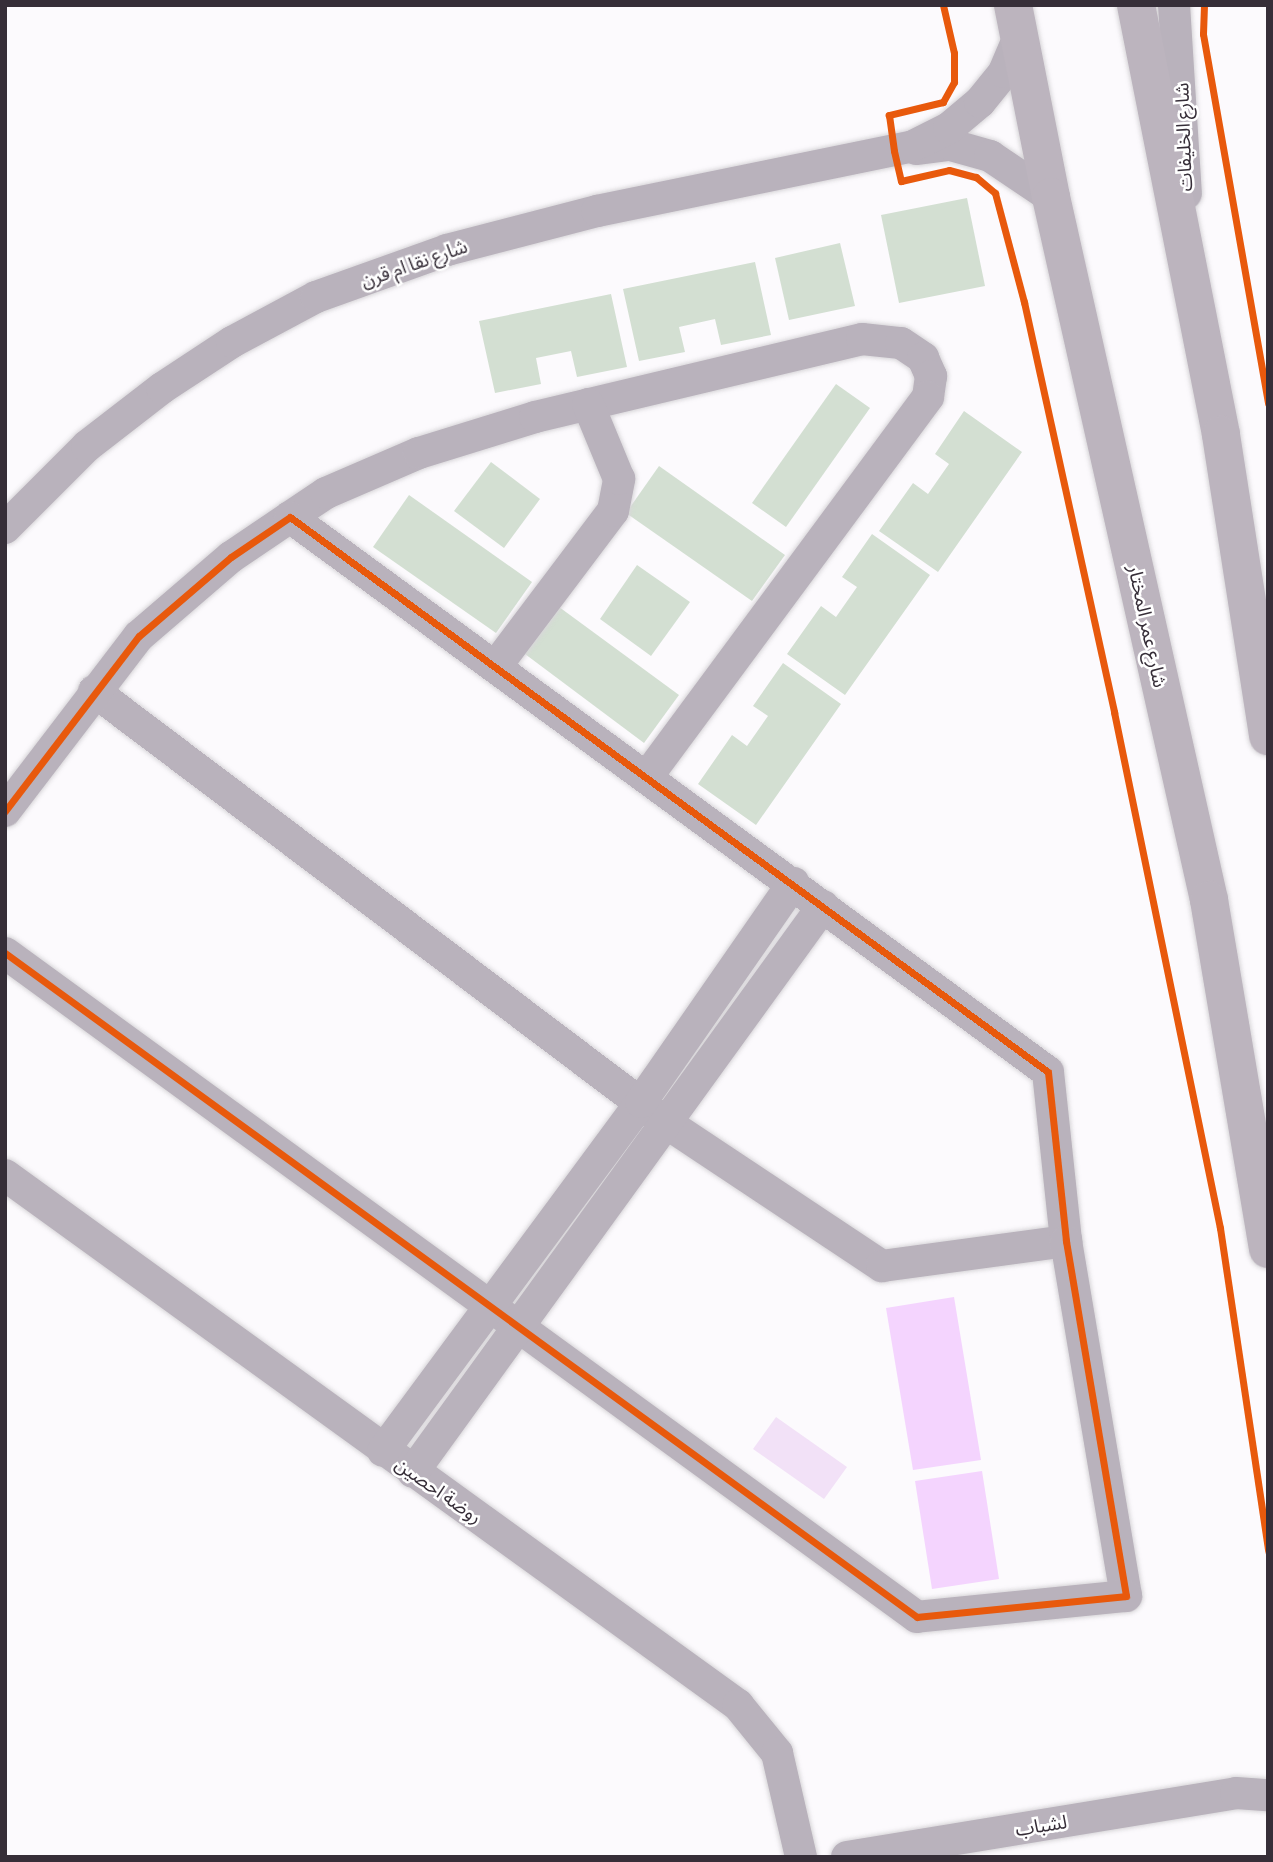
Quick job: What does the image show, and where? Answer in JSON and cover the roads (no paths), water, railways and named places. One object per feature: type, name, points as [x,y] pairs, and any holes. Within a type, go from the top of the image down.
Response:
[{"type":"main road","points":[[1136,5],[1223,448],[1268,736]]},
{"type":"main road","name":"شارع عمر المختار","points":[[1016,21],[1051,197],[1209,900],[1268,1249]]},
{"type":"street","name":"شارع الخليفات","points":[[1174,5],[1184,123],[1187,269]]},
{"type":"street","name":"شارع نقا ام قرن","points":[[894,151],[932,138],[965,116],[1004,72],[1016,21]]},
{"type":"street","name":"شارع نقا ام قرن","points":[[5,528],[87,446],[162,388],[232,342],[316,297],[447,250],[597,211],[894,151],[951,145],[990,156],[1051,197]]},
{"type":"street","points":[[5,811],[94,691],[139,636],[231,557],[326,493],[419,453],[588,404],[862,340],[901,342],[923,358],[931,376],[928,397],[649,775]]},
{"type":"street","points":[[496,666],[613,510],[619,479],[588,404]]},
{"type":"street","points":[[5,953],[518,1330],[917,1617],[1126,1596],[1066,1241],[1048,1072],[649,775],[290,517]]},
{"type":"street","points":[[94,691],[668,1124],[882,1266],[1066,1241]]},
{"type":"street","points":[[383,1451],[640,1102],[793,883]]},
{"type":"street","points":[[414,1472],[823,906]]},
{"type":"street","name":"روضة احصين","points":[[5,1175],[383,1451],[738,1705],[777,1753],[801,1857]]},
{"type":"street","name":"لشباب","points":[[1236,1793],[1268,1776]]},
{"type":"street","name":"لشباب","points":[[846,1857],[1236,1793],[1268,1795]]}]
